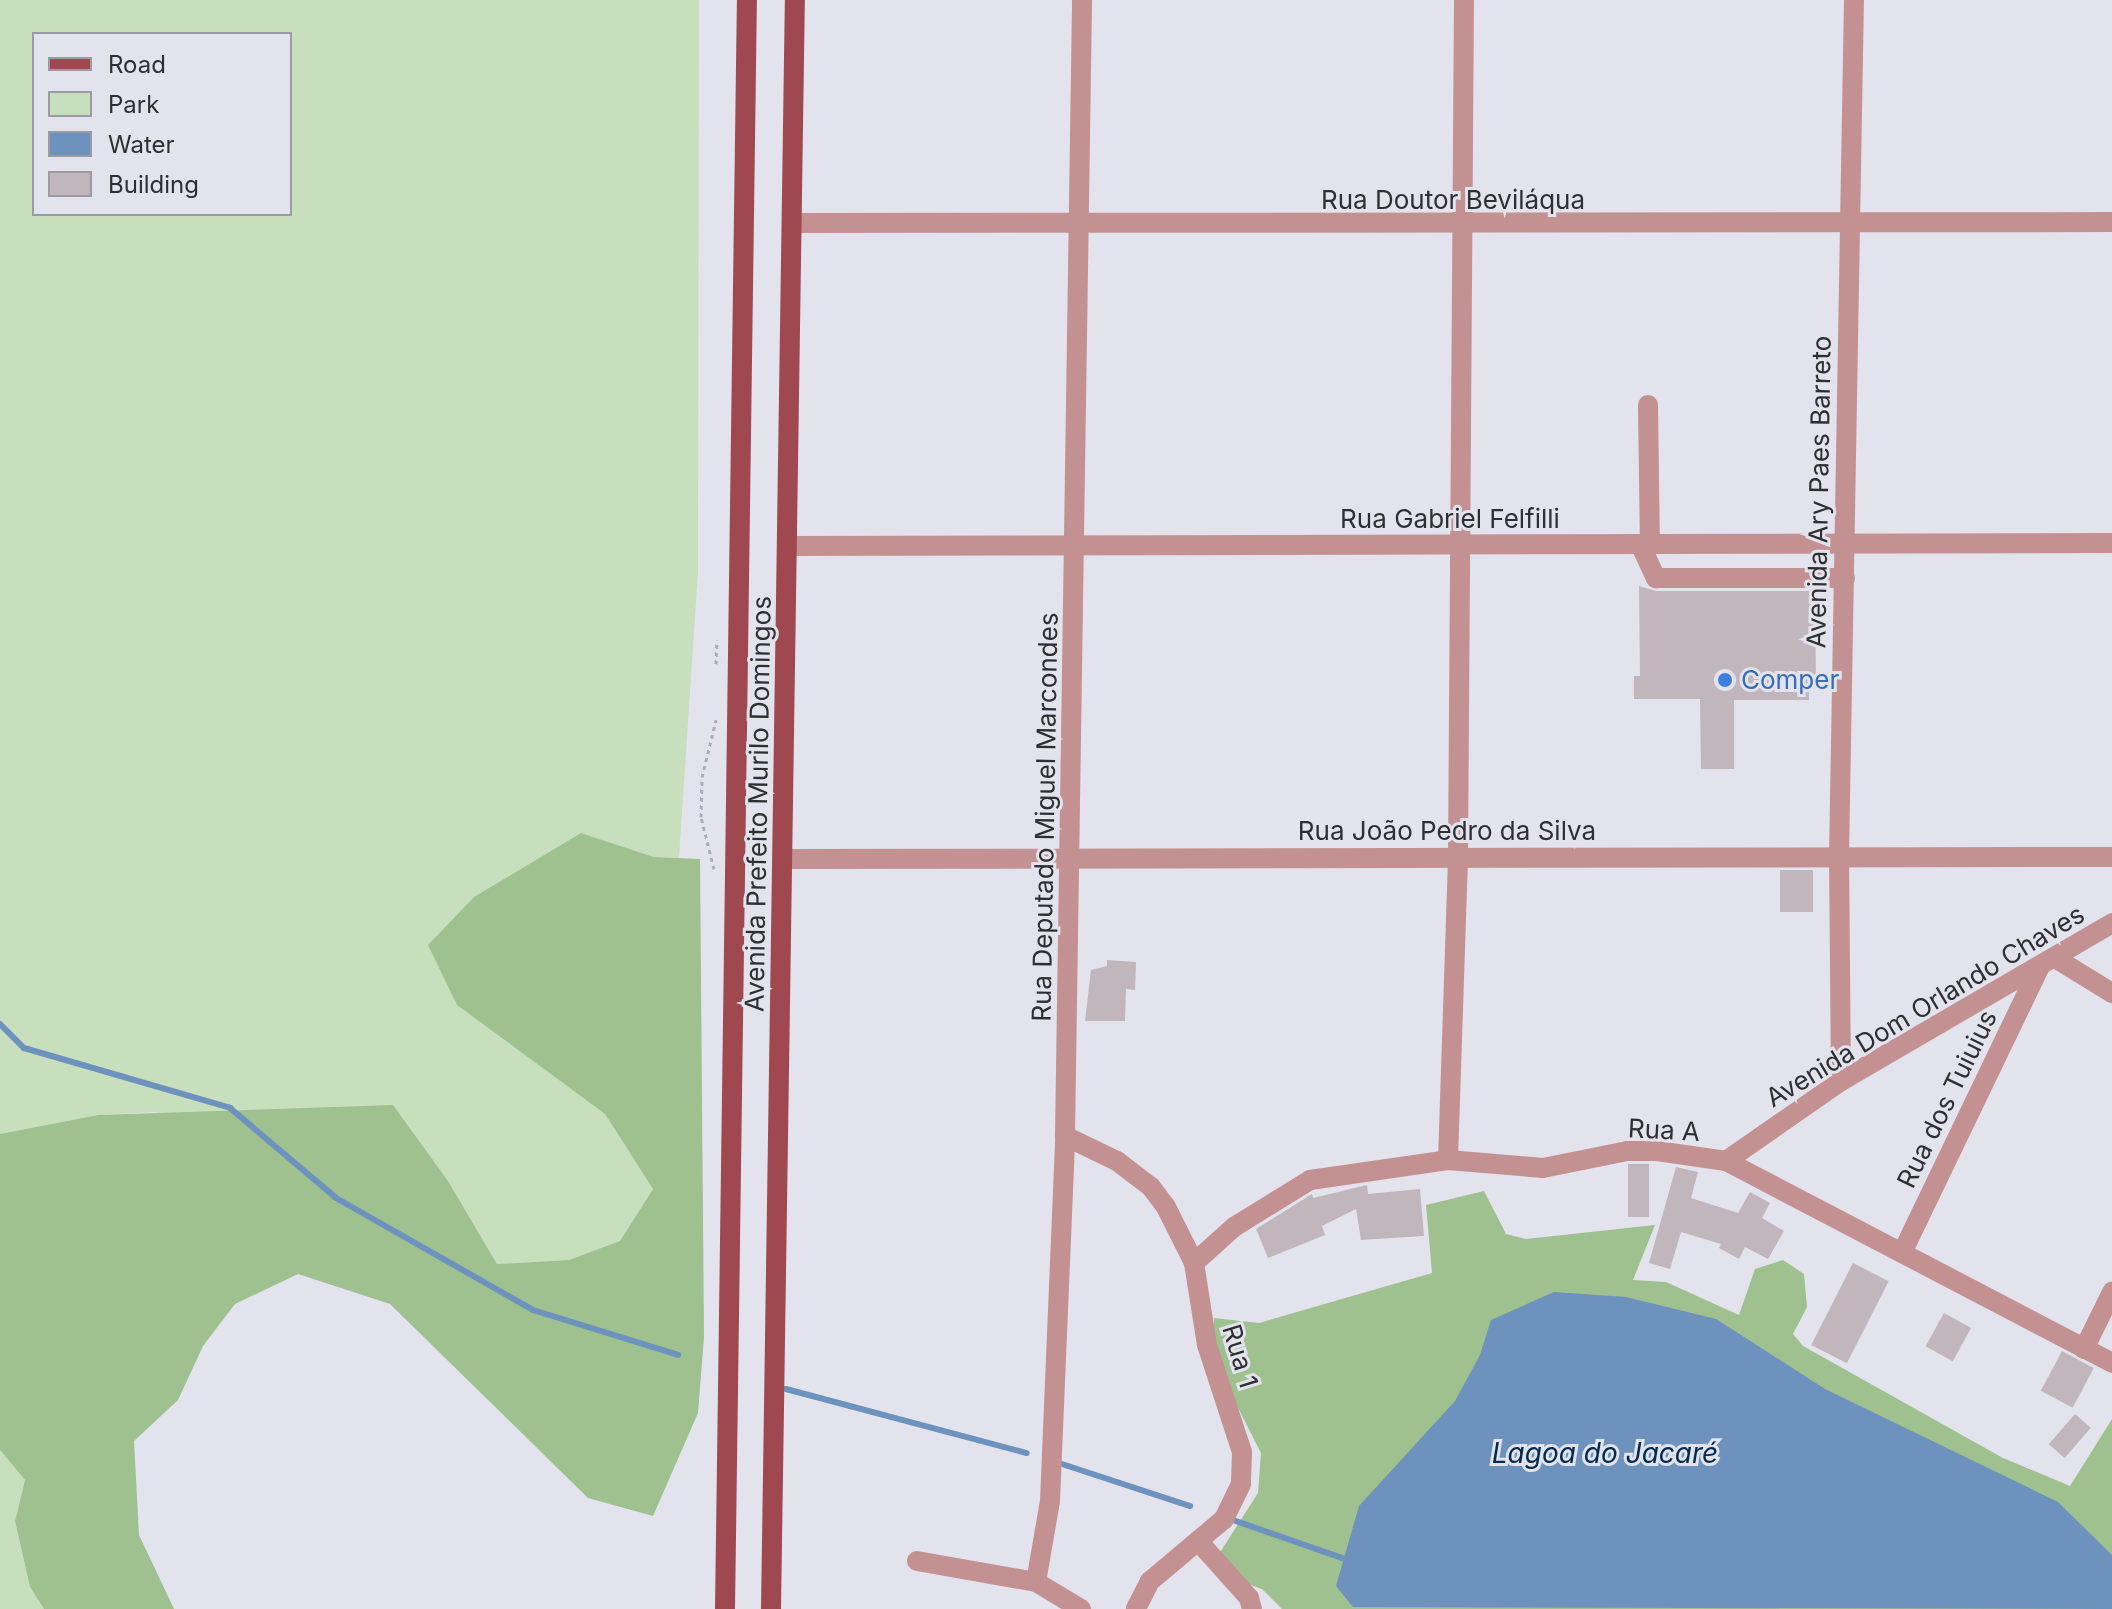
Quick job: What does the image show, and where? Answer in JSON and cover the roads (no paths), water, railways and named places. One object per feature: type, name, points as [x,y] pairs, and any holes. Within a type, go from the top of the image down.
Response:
[{"type":"main road","name":"Avenida Prefeito Murilo Domingos","points":[[725,1609],[747,0]]},
{"type":"main road","name":"Avenida Prefeito Murilo Domingos","points":[[771,1609],[795,0]]},
{"type":"street","name":"Rua Deputado Miguel Marcondes","points":[[1036,1582],[1050,1501],[1065,1136],[1077,548],[1077,227],[1082,0]]},
{"type":"street","points":[[1448,1160],[1458,857],[1464,0]]},
{"type":"street","name":"Avenida Ary Paes Barreto","points":[[1841,1081],[1839,857],[1854,0]]},
{"type":"street","name":"Rua Doutor Beviláqua","points":[[794,223],[1077,227],[2112,222]]},
{"type":"street","points":[[1648,405],[1645,544],[1656,578],[1845,578]]},
{"type":"street","name":"Rua Gabriel Felfilli","points":[[789,546],[1077,548],[2112,543]]},
{"type":"street","name":"Rua João Pedro da Silva","points":[[783,859],[2112,857]]},
{"type":"street","name":"Avenida Dom Orlando Chaves","points":[[1726,1161],[1841,1081],[2112,923]]},
{"type":"street","points":[[2047,963],[2112,993]]},
{"type":"street","name":"Rua dos Tuiuius","points":[[1902,1253],[2047,963]]},
{"type":"street","name":"Rua 1","points":[[1065,1136],[1117,1161],[1151,1187],[1194,1263],[1207,1345],[1242,1452],[1241,1484],[1224,1519],[1150,1581],[1136,1609]]},
{"type":"street","name":"Rua A","points":[[1194,1263],[1234,1227],[1310,1180],[1448,1160],[1543,1168],[1627,1151],[1657,1151],[1726,1161],[2112,1363]]},
{"type":"street","points":[[2084,1349],[2112,1292]]},
{"type":"street","points":[[1199,1542],[1251,1604],[1268,1609]]},
{"type":"street","points":[[917,1561],[1036,1582],[1081,1609]]},
{"type":"water","name":"Lagoa do Jacaré","points":[[1554,1292],[1626,1297],[1716,1319],[1825,1389],[2058,1502],[2112,1555],[2112,1609],[1353,1607],[1336,1586],[1359,1506],[1455,1401],[1480,1355],[1491,1320]]},
{"type":"waterway","points":[[0,1024],[24,1048],[230,1108],[336,1198],[533,1310],[678,1355]]},
{"type":"waterway","points":[[786,1389],[1027,1453]]},
{"type":"waterway","points":[[1062,1464],[1190,1506]]},
{"type":"waterway","points":[[1230,1519],[1348,1560]]},
{"type":"place","name":"Comper","points":[[1725,680]]}]
